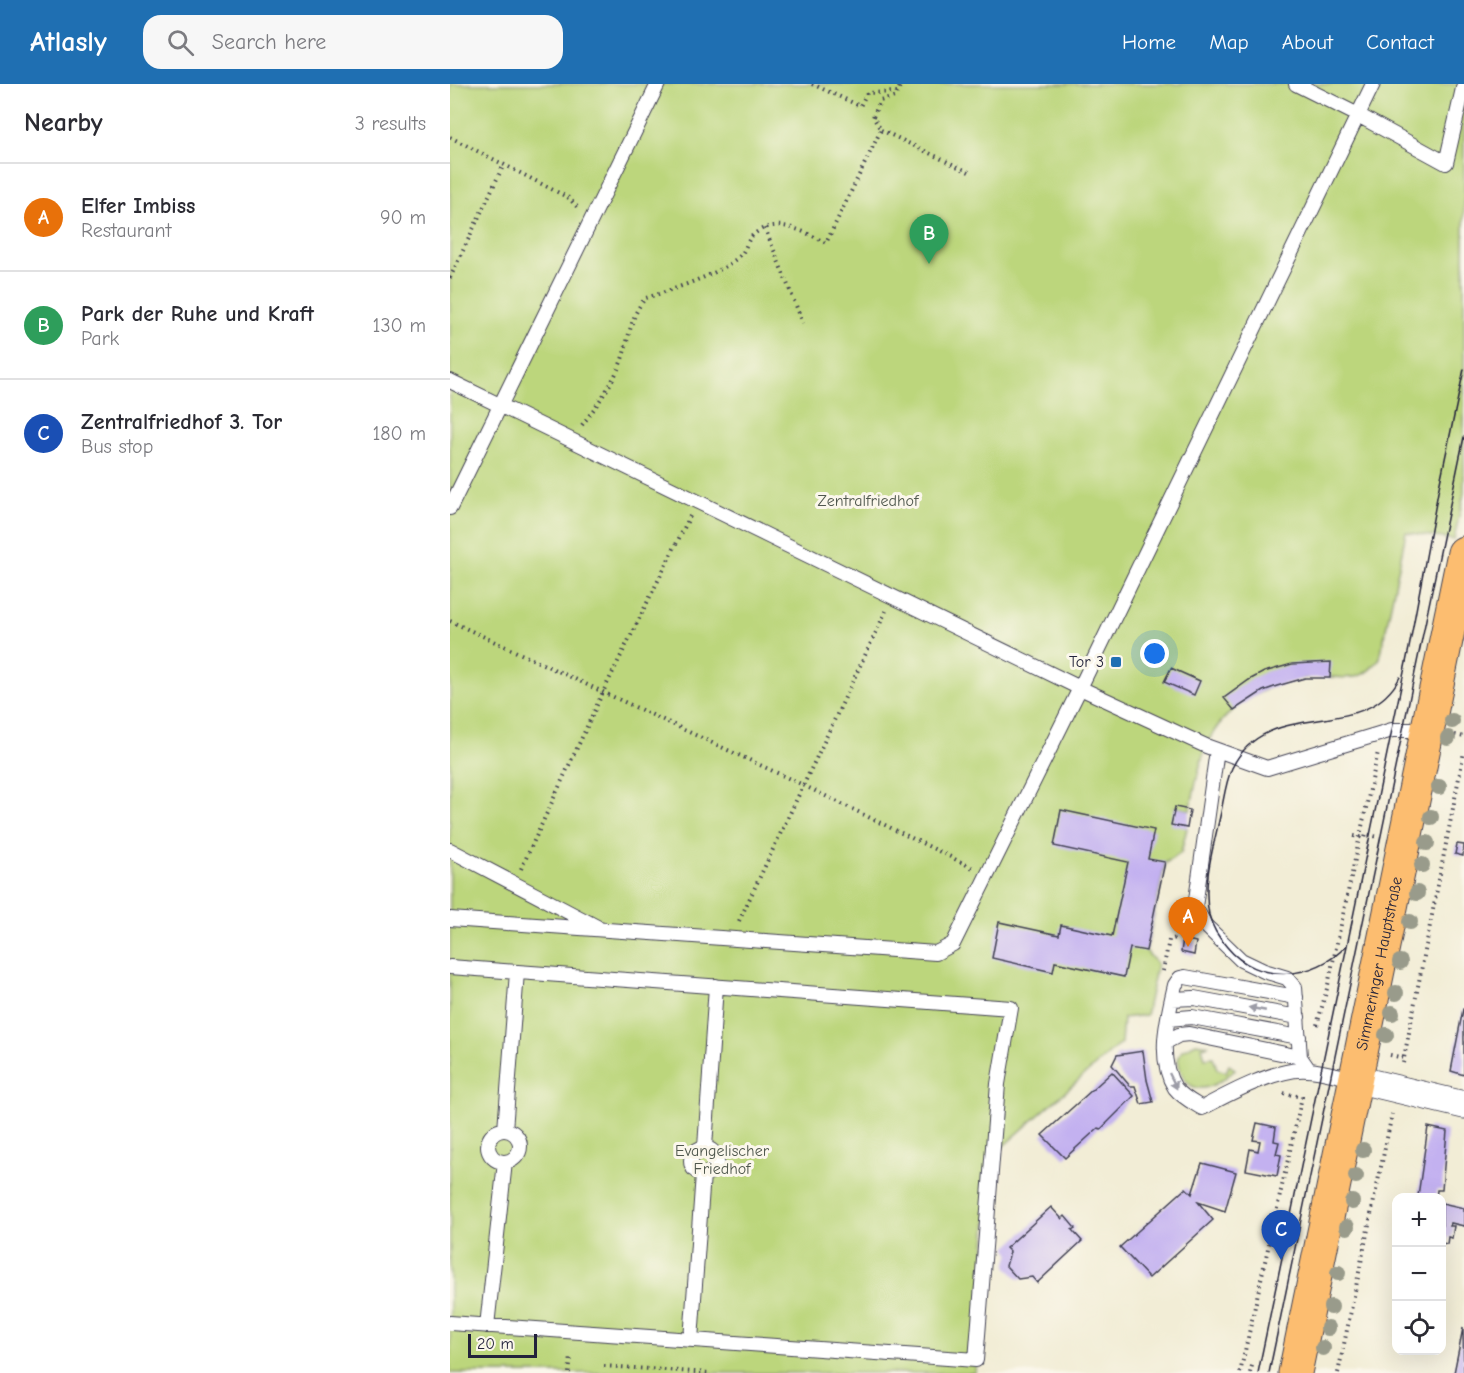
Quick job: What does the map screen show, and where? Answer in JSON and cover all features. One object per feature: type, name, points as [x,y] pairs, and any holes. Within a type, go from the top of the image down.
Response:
[{"type":"main road","name":"Simmeringer Hauptstraße","points":[[1295,1373],[1464,553]]},
{"type":"street","points":[[1355,1079],[1464,1105]]},
{"type":"lane","points":[[450,508],[658,84]]},
{"type":"lane","points":[[1296,84],[1446,163],[1464,84]]},
{"type":"lane","points":[[450,919],[936,953],[953,944],[1373,84]]},
{"type":"lane","points":[[450,381],[1080,688],[1217,750],[1267,768],[1392,730],[1427,730]]},
{"type":"lane","points":[[1217,750],[1195,907],[1205,925],[1231,952],[1253,967],[1287,978],[1295,987],[1300,1057],[1309,1070]]},
{"type":"lane","points":[[450,850],[601,929]]},
{"type":"lane","points":[[450,967],[1011,1008],[998,1084],[976,1360],[450,1323]]},
{"type":"lane","points":[[506,1130],[517,972]]},
{"type":"lane","points":[[1296,997],[1180,978],[1175,985],[1166,1042],[1168,1071],[1174,1087],[1183,1097],[1202,1108],[1232,1092],[1283,1072],[1309,1070],[1355,1079]]},
{"type":"lane","points":[[691,1340],[703,1174],[694,1169],[690,1161],[697,1149],[705,1147],[716,986]]},
{"type":"lane","points":[[1172,999],[1194,998],[1298,1017]]},
{"type":"lane","points":[[1168,1019],[1192,1017],[1299,1037]]},
{"type":"lane","points":[[1166,1042],[1179,1035],[1189,1034],[1300,1057]]},
{"type":"lane","points":[[506,1130],[514,1134],[520,1148],[515,1158],[500,1162],[490,1156],[487,1145],[492,1135],[506,1130]]},
{"type":"lane","points":[[487,1326],[505,1162]]},
{"type":"path","points":[[812,84],[860,106],[867,93],[897,92]]},
{"type":"path","points":[[901,84],[895,97],[880,101],[873,117],[881,130],[973,174]]},
{"type":"path","points":[[571,441],[604,396],[621,362],[631,325],[640,303],[646,297],[727,266],[742,254],[750,237],[765,228],[789,226],[826,243],[881,130]]},
{"type":"path","points":[[450,137],[569,198],[590,222]]},
{"type":"path","points":[[450,278],[504,164]]},
{"type":"path","points":[[765,228],[803,323]]},
{"type":"path","points":[[514,882],[603,692],[697,501]]},
{"type":"path","points":[[731,938],[893,596]]},
{"type":"path","points":[[450,621],[803,785],[987,875]]},
{"type":"path","points":[[1240,1373],[1304,1098],[1318,1022],[1351,882],[1381,733]]},
{"type":"path","points":[[1390,1055],[1403,1060],[1464,752]]},
{"type":"path","points":[[1338,1373],[1392,1114]]},
{"type":"path","points":[[569,1373],[571,1357]]},
{"type":"path","points":[[1250,1373],[1252,1362]]},
{"type":"path","points":[[604,1366],[710,1373]]},
{"type":"green space","name":"Zentralfriedhof","points":[[450,84],[1464,84],[1464,493],[1454,540],[1406,532],[1380,658],[1365,673],[1351,678],[1314,677],[1282,683],[1250,698],[1236,708],[1214,732],[1201,762],[1190,810],[1175,807],[1187,828],[1181,853],[1165,863],[1146,951],[1157,964],[1146,1015],[1123,1018],[1121,1043],[992,1156],[975,1373],[450,1373]]},
{"type":"green space","points":[[1196,1043],[1209,1045],[1202,1047],[1205,1058],[1213,1057],[1217,1069],[1226,1072],[1229,1065],[1235,1069],[1208,1087],[1193,1086],[1186,1081],[1181,1072],[1178,1059],[1182,1050]]},
{"type":"building","points":[[1331,662],[1330,678],[1305,678],[1277,686],[1263,691],[1234,710],[1224,698],[1264,672],[1292,664]]},
{"type":"building","points":[[1171,668],[1200,681],[1194,695],[1164,682]]},
{"type":"building","points":[[1175,807],[1190,810],[1187,828],[1171,825]]},
{"type":"building","points":[[1061,810],[1154,830],[1148,859],[1165,862],[1146,951],[1130,948],[1124,977],[1055,962],[1053,972],[992,958],[999,922],[1059,935],[1061,925],[1112,936],[1128,862],[1054,846]]},
{"type":"building","points":[[1457,844],[1464,845],[1463,856],[1455,854]]},
{"type":"building","points":[[1183,939],[1196,942],[1194,955],[1181,952]]},
{"type":"building","points":[[1464,1009],[1464,1075],[1451,1071]]},
{"type":"building","points":[[1143,1051],[1153,1102],[1141,1104],[1135,1086],[1130,1086],[1112,1065],[1117,1055]]},
{"type":"building","points":[[1112,1072],[1134,1096],[1101,1129],[1098,1128],[1065,1158],[1042,1135]]},
{"type":"building","points":[[1257,1123],[1276,1127],[1274,1141],[1279,1142],[1276,1154],[1281,1155],[1277,1176],[1246,1170],[1250,1149],[1258,1151],[1260,1141],[1253,1140]]},
{"type":"building","points":[[1428,1127],[1447,1131],[1442,1190],[1437,1190],[1437,1193],[1418,1193]]},
{"type":"building","points":[[1202,1163],[1236,1172],[1225,1211],[1198,1202],[1213,1220],[1149,1278],[1120,1247],[1186,1188],[1192,1194]]},
{"type":"building","points":[[1446,1204],[1464,1208],[1464,1226],[1451,1223],[1450,1226],[1454,1226],[1452,1238],[1448,1237],[1447,1244]]},
{"type":"building","points":[[1051,1207],[1062,1219],[1065,1216],[1075,1228],[1072,1230],[1082,1241],[1037,1283],[1032,1277],[1018,1279],[1006,1266],[1010,1252],[1006,1248]]},
{"type":"building","points":[[1463,1328],[1464,1373],[1454,1373]]},
{"type":"tram line","points":[[1258,1373],[1409,648],[1464,369]]},
{"type":"tram line","points":[[1269,1373],[1464,437]]},
{"type":"tram line","points":[[1347,945],[1334,957],[1303,971],[1270,972],[1254,968],[1240,959],[1219,936],[1209,915],[1207,889],[1212,850],[1230,773],[1248,746],[1269,732],[1364,710],[1384,697],[1400,677]]},
{"type":"place","name":"Park der Ruhe und Kraft","points":[[929,264]]},
{"type":"place","name":"Tor 3","points":[[1116,662]]},
{"type":"place","name":"Elfer Imbiss","points":[[1188,947]]},
{"type":"place","name":"Zentralfriedhof 3. Tor","points":[[1281,1260]]},
{"type":"park label","name":"Evangelischer Friedhof","points":[[722,1160]]}]
